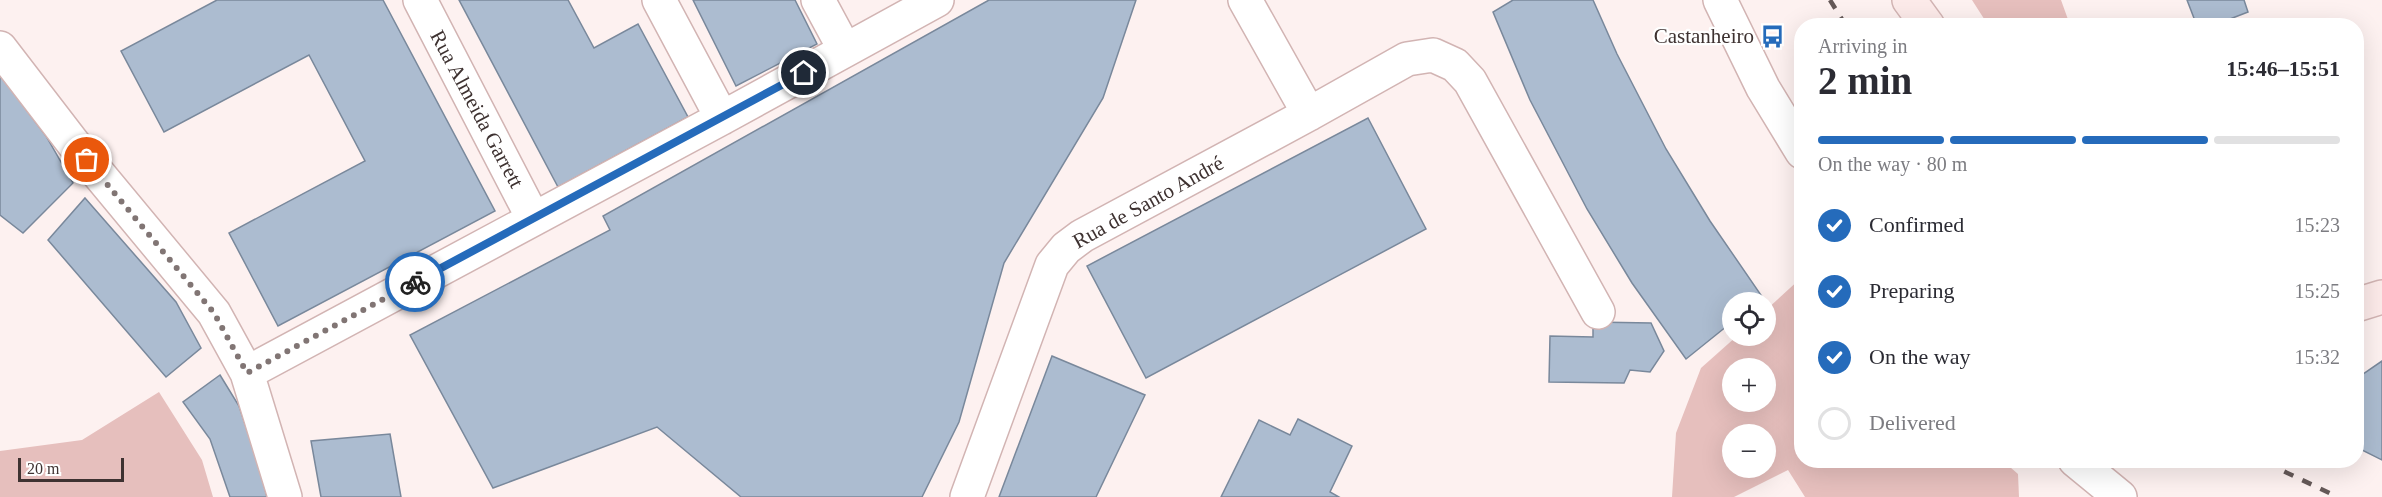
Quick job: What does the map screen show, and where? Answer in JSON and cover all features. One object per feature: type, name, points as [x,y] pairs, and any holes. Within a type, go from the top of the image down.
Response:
[{"type":"main road","points":[[1909,0],[1922,18]]},
{"type":"main road","points":[[2364,303],[2382,297]]},
{"type":"street","name":"Rua Almeida Garrett","points":[[420,0],[533,218]]},
{"type":"street","points":[[659,0],[722,118]]},
{"type":"street","points":[[818,0],[845,50]]},
{"type":"street","points":[[247,373],[722,118],[936,0]]},
{"type":"street","points":[[1245,0],[1309,114]]},
{"type":"street","points":[[1720,0],[1763,88],[1794,139]]},
{"type":"street","points":[[0,48],[73,143],[214,313],[247,373],[285,497]]},
{"type":"street","name":"Rua de Santo André","points":[[967,497],[1052,265],[1066,248],[1082,236],[1407,59],[1434,55],[1455,64],[1470,81],[1598,312]]},
{"type":"street","points":[[2085,468],[2120,497]]},
{"type":"shaded area","points":[[1972,0],[2061,0],[2067,18],[1984,18]]},
{"type":"shaded area","points":[[1794,284],[1794,468],[2011,468],[2018,474],[2019,497],[1805,497],[1788,470],[1776,476],[1776,424],[1722,424],[1722,478],[1772,478],[1734,497],[1672,497],[1676,433],[1701,368],[1726,346],[1776,346],[1776,301]]},
{"type":"shaded area","points":[[159,392],[202,460],[213,497],[0,497],[0,451],[82,440]]},
{"type":"building","points":[[217,0],[383,0],[495,211],[278,326],[229,233],[365,161],[309,55],[164,132],[121,51]]},
{"type":"building","points":[[459,0],[568,0],[594,48],[638,24],[688,117],[558,187]]},
{"type":"building","points":[[693,0],[795,0],[817,44],[736,86]]},
{"type":"building","points":[[989,0],[1136,0],[1103,98],[1004,263],[959,422],[922,497],[741,497],[657,427],[493,488],[410,335],[610,230],[603,216]]},
{"type":"building","points":[[1513,0],[1593,0],[1617,54],[1666,149],[1710,221],[1759,292],[1722,292],[1722,330],[1686,359],[1632,283],[1587,209],[1530,100],[1493,12]]},
{"type":"building","points":[[2187,0],[2244,0],[2248,12],[2233,18],[2194,18]]},
{"type":"building","points":[[0,75],[46,136],[73,183],[23,233],[0,215]]},
{"type":"building","points":[[1368,118],[1426,229],[1146,378],[1087,266]]},
{"type":"building","points":[[85,198],[176,302],[201,348],[166,377],[48,240]]},
{"type":"building","points":[[1593,322],[1651,323],[1664,351],[1650,372],[1630,370],[1624,383],[1549,382],[1550,336],[1593,337]]},
{"type":"building","points":[[1052,356],[1145,395],[1096,497],[999,497]]},
{"type":"building","points":[[2382,361],[2382,460],[2364,451],[2364,373]]},
{"type":"building","points":[[220,375],[239,406],[267,497],[230,497],[210,439],[183,402]]},
{"type":"building","points":[[1298,419],[1352,446],[1330,492],[1339,497],[1221,497],[1259,420],[1290,435]]},
{"type":"building","points":[[390,434],[401,497],[321,497],[311,441]]},
{"type":"railway","points":[[1830,0],[1841,18]]},
{"type":"railway","points":[[2278,468],[2338,497]]},
{"type":"way so far","points":[[87,160],[214,313],[247,373],[415,282]]},
{"type":"place","name":"Castanheiro","points":[[1772,36]]},
{"type":"route","points":[[415,282],[804,73]]}]
